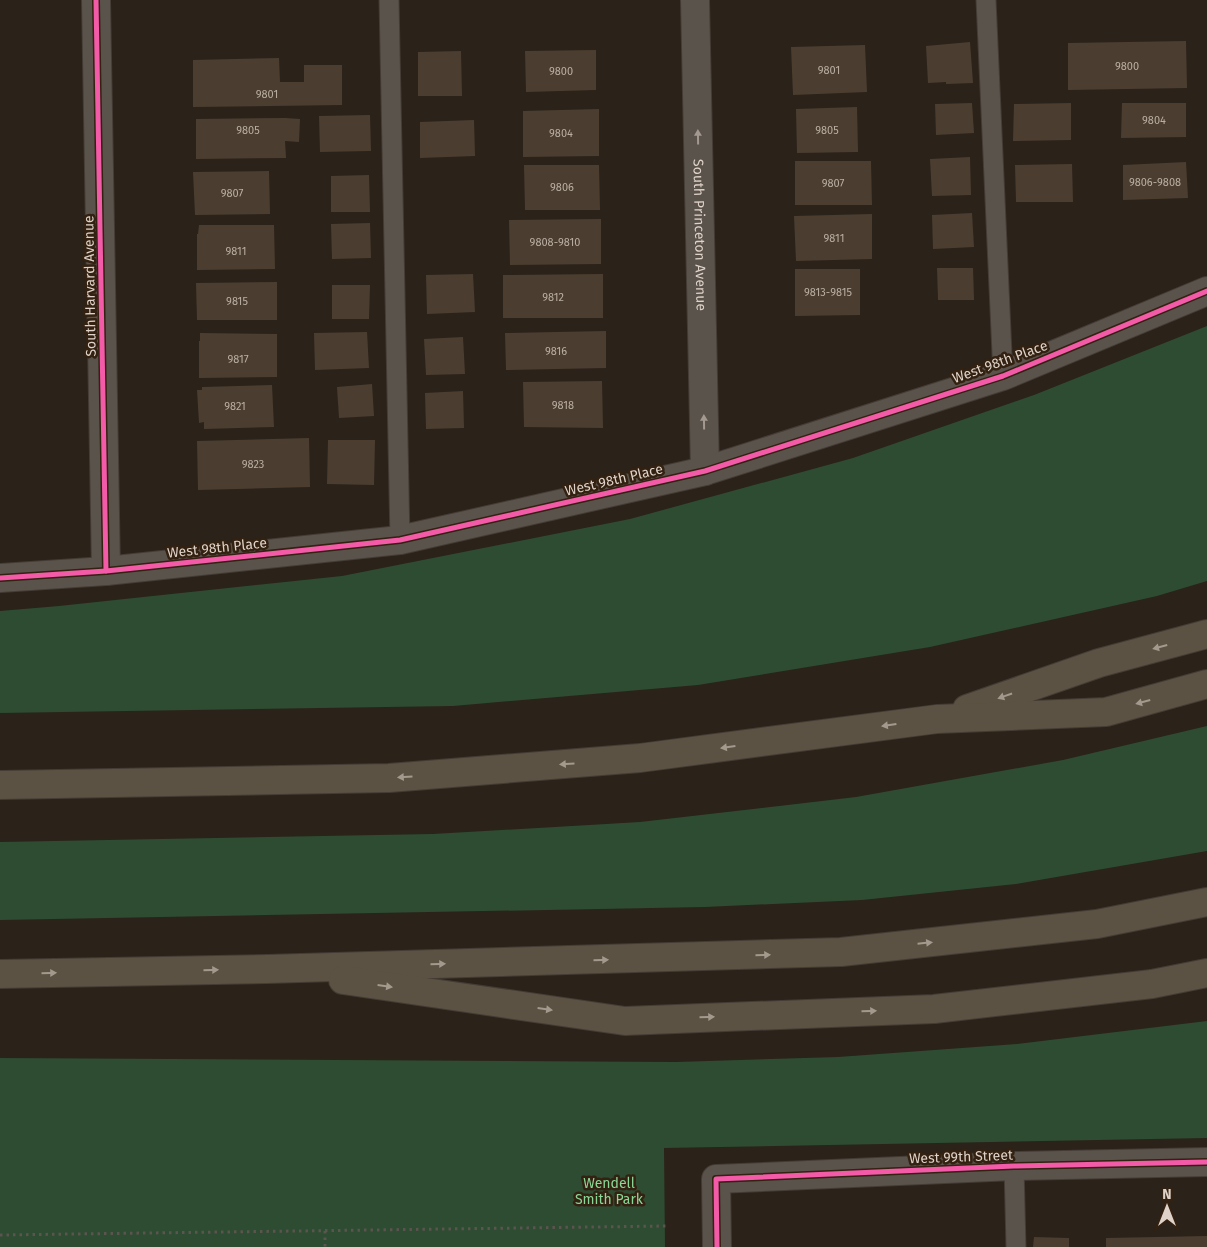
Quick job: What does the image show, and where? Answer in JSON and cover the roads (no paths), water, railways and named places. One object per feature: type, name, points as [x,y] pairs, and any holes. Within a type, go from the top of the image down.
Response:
[{"type":"highway","points":[[938,719],[1099,664],[1207,634]]},
{"type":"highway","points":[[0,785],[388,778],[640,758],[938,719],[1106,712],[1207,684]]},
{"type":"highway","points":[[0,974],[841,952],[1097,924],[1207,902]]},
{"type":"highway","points":[[267,968],[625,1020],[934,1009],[1152,984],[1207,974]]},
{"type":"street","name":"South Harvard Avenue","points":[[96,0],[106,571]]},
{"type":"street","name":"South Princeton Avenue","points":[[695,0],[706,471]]},
{"type":"street","name":"West 98th Place","points":[[0,578],[106,571],[400,540],[706,471],[1003,376],[1207,291]]},
{"type":"street","name":"West 99th Street","points":[[717,1247],[716,1179],[1014,1166],[1207,1162]]},
{"type":"lane","points":[[389,0],[400,540]]},
{"type":"lane","points":[[986,0],[1003,376]]},
{"type":"lane","points":[[1014,1166],[1016,1247]]},
{"type":"park label","name":"Wendell Smith Park","points":[[609,1192]]}]
